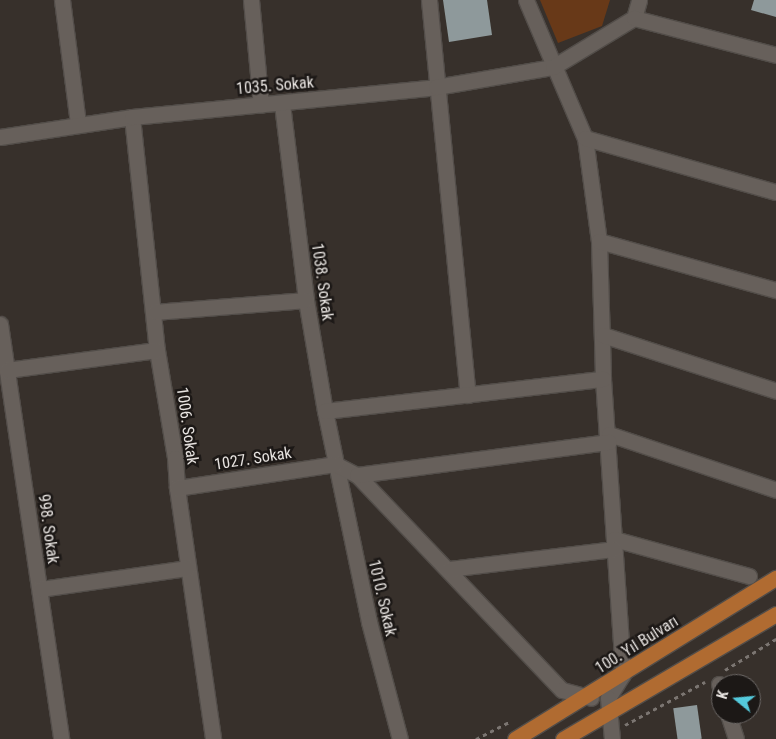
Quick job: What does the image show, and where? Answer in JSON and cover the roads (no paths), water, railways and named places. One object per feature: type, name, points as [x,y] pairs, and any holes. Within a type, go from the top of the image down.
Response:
[{"type":"main road","name":"100. Yıl Bulvarı","points":[[515,739],[776,578]]},
{"type":"main road","points":[[563,739],[608,705],[776,614]]},
{"type":"street","points":[[62,0],[78,124]]},
{"type":"street","points":[[251,0],[261,105]]},
{"type":"street","points":[[429,0],[436,87],[468,395]]},
{"type":"street","points":[[526,0],[553,67],[585,138],[599,241],[603,379],[609,438],[623,674],[608,705],[612,739]]},
{"type":"street","points":[[553,67],[634,18],[639,0]]},
{"type":"street","points":[[634,18],[776,55]]},
{"type":"street","name":"1035. Sokak","points":[[0,137],[132,117],[282,104],[436,87],[553,67]]},
{"type":"street","name":"1038. Sokak","points":[[282,104],[306,300],[335,464]]},
{"type":"street","name":"1006. Sokak","points":[[132,117],[155,312],[157,350],[175,458],[177,488],[213,739]]},
{"type":"street","points":[[585,138],[776,192]]},
{"type":"street","points":[[599,241],[776,290]]},
{"type":"street","points":[[155,312],[306,300]]},
{"type":"street","name":"998. Sokak","points":[[0,324],[61,739]]},
{"type":"street","points":[[603,335],[776,391]]},
{"type":"street","points":[[7,370],[157,350]]},
{"type":"street","points":[[325,411],[603,379]]},
{"type":"street","points":[[357,475],[609,438],[776,490]]},
{"type":"street","points":[[335,464],[357,475],[449,569],[562,690],[608,705]]},
{"type":"street","name":"1027. Sokak","points":[[177,488],[335,464]]},
{"type":"street","name":"1010. Sokak","points":[[335,464],[369,622],[400,739]]},
{"type":"street","points":[[449,569],[614,544],[749,576]]},
{"type":"street","points":[[40,589],[188,568]]},
{"type":"street","points":[[731,724],[736,739]]}]
